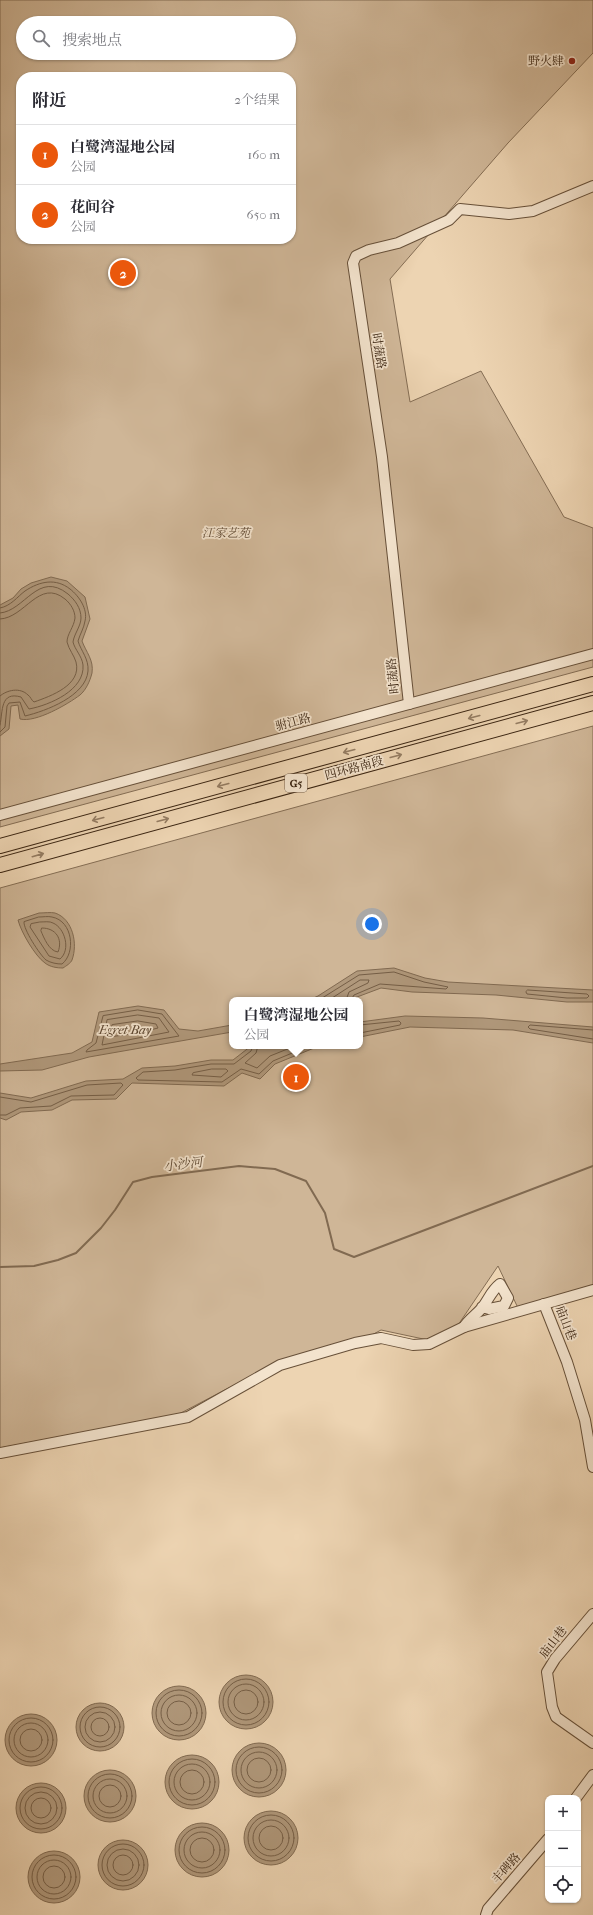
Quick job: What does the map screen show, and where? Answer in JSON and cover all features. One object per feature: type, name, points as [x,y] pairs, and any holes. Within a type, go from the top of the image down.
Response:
[{"type":"highway","name":"四环路南段","points":[[0,846],[593,684]]},
{"type":"highway","name":"四环路南段","points":[[0,865],[593,703]]},
{"type":"street","name":"时蔬路","points":[[409,704],[382,457],[353,263],[356,256],[398,243],[449,220],[460,209],[509,214],[533,211],[593,186]]},
{"type":"street","name":"驸江路","points":[[0,815],[593,654]]},
{"type":"street","points":[[0,1453],[188,1417],[280,1364],[355,1343],[381,1338],[413,1345],[429,1344],[464,1327],[593,1290]]},
{"type":"street","name":"庙山巷","points":[[544,1304],[567,1362],[585,1420],[593,1467]]},
{"type":"street","points":[[464,1327],[468,1320],[482,1308]]},
{"type":"street","name":"庙山巷","points":[[593,1614],[554,1659],[547,1672],[552,1707],[556,1717],[593,1743]]},
{"type":"street","points":[[578,1795],[593,1775]]},
{"type":"street","name":"丰碑路","points":[[486,1915],[488,1909],[545,1842]]},
{"type":"green space","name":"江家艺苑","points":[[0,0],[593,0],[593,53],[508,143],[390,279],[410,402],[481,371],[564,517],[593,528],[593,667],[0,827]]},
{"type":"green space","points":[[593,726],[593,1289],[518,1308],[498,1266],[458,1325],[428,1340],[381,1330],[368,1337],[280,1361],[179,1414],[0,1448],[0,888]]},
{"type":"water","points":[[51,577],[67,581],[85,597],[90,619],[82,641],[92,664],[92,673],[86,688],[80,695],[60,708],[43,716],[20,719],[18,705],[11,706],[9,729],[0,736],[0,605],[13,598],[21,589],[31,583]]},
{"type":"water","points":[[39,913],[55,913],[61,916],[70,926],[74,940],[74,954],[71,961],[63,968],[51,966],[41,960],[22,931],[18,920]]},
{"type":"water","points":[[394,968],[425,978],[448,982],[593,990],[593,1002],[567,1002],[496,995],[412,992],[381,988],[357,997],[316,997],[357,971]]},
{"type":"water","name":"Egret Bay","points":[[138,1006],[164,1010],[179,1029],[198,1031],[229,1026],[229,1033],[89,1057],[42,1070],[0,1071],[0,1064],[72,1053],[92,1042],[99,1012]]},
{"type":"water","points":[[405,1016],[483,1018],[593,1027],[593,1043],[513,1030],[410,1027],[363,1036],[363,1022]]},
{"type":"water","name":"Egret Bay","points":[[247,1049],[312,1049],[275,1064],[260,1079],[242,1073],[224,1086],[132,1083],[116,1099],[72,1100],[52,1110],[21,1112],[6,1120],[0,1118],[0,1093],[31,1098],[86,1081],[123,1079],[142,1068],[175,1066],[211,1060],[233,1060]]},
{"type":"water","points":[[246,1675],[256,1677],[265,1683],[271,1692],[273,1702],[271,1712],[265,1721],[256,1727],[246,1729],[236,1727],[227,1721],[221,1712],[219,1702],[221,1692],[227,1683],[236,1677]]},
{"type":"water","points":[[179,1686],[189,1688],[198,1694],[204,1703],[206,1713],[204,1723],[198,1732],[189,1738],[179,1740],[169,1738],[160,1732],[154,1723],[152,1713],[154,1703],[160,1694],[169,1688]]},
{"type":"water","points":[[95,1703],[105,1703],[114,1707],[120,1713],[124,1722],[124,1732],[120,1741],[114,1747],[105,1751],[95,1751],[86,1747],[80,1741],[76,1732],[76,1722],[80,1713],[86,1707]]},
{"type":"water","points":[[31,1714],[41,1716],[49,1722],[55,1730],[57,1740],[55,1750],[49,1758],[41,1764],[31,1766],[21,1764],[13,1758],[7,1750],[5,1740],[7,1730],[13,1722],[21,1716]]},
{"type":"water","points":[[259,1743],[269,1745],[278,1751],[284,1760],[286,1770],[284,1780],[278,1789],[269,1795],[259,1797],[249,1795],[240,1789],[234,1780],[232,1770],[234,1760],[240,1751],[249,1745]]},
{"type":"water","points":[[192,1755],[202,1757],[211,1763],[217,1772],[219,1782],[217,1792],[211,1801],[202,1807],[192,1809],[182,1807],[173,1801],[167,1792],[165,1782],[167,1772],[173,1763],[182,1757]]},
{"type":"water","points":[[105,1770],[115,1770],[125,1774],[132,1781],[136,1791],[136,1801],[132,1811],[125,1818],[115,1822],[105,1822],[95,1818],[88,1811],[84,1801],[84,1791],[88,1781],[95,1774]]},
{"type":"water","points":[[41,1783],[51,1785],[59,1790],[64,1798],[66,1808],[64,1818],[59,1826],[51,1831],[41,1833],[31,1831],[23,1826],[18,1818],[16,1808],[18,1798],[23,1790],[31,1785]]},
{"type":"water","points":[[271,1811],[281,1813],[290,1819],[296,1828],[298,1838],[296,1848],[290,1857],[281,1863],[271,1865],[261,1863],[252,1857],[246,1848],[244,1838],[246,1828],[252,1819],[261,1813]]},
{"type":"water","points":[[202,1823],[212,1825],[221,1831],[227,1840],[229,1850],[227,1860],[221,1869],[212,1875],[202,1877],[192,1875],[183,1869],[177,1860],[175,1850],[177,1840],[183,1831],[192,1825]]},
{"type":"water","points":[[128,1840],[133,1841],[141,1847],[147,1855],[147,1875],[141,1883],[133,1889],[118,1890],[113,1889],[105,1883],[99,1875],[98,1860],[99,1855],[105,1847],[113,1841]]},
{"type":"water","points":[[54,1851],[64,1853],[72,1859],[78,1867],[80,1877],[78,1887],[72,1895],[64,1901],[54,1903],[44,1901],[36,1895],[30,1887],[28,1877],[30,1867],[36,1859],[44,1853]]},
{"type":"waterway","name":"小沙河","points":[[0,1267],[34,1266],[58,1260],[76,1253],[101,1228],[115,1210],[133,1182],[152,1177],[239,1166],[275,1169],[306,1181],[325,1213],[334,1249],[354,1257],[593,1166]]},
{"type":"place","name":"野火肆","points":[[572,61]]},
{"type":"place","name":"花间谷","points":[[123,273]]},
{"type":"place","name":"白鹭湾湿地公园","points":[[296,1077]]}]
